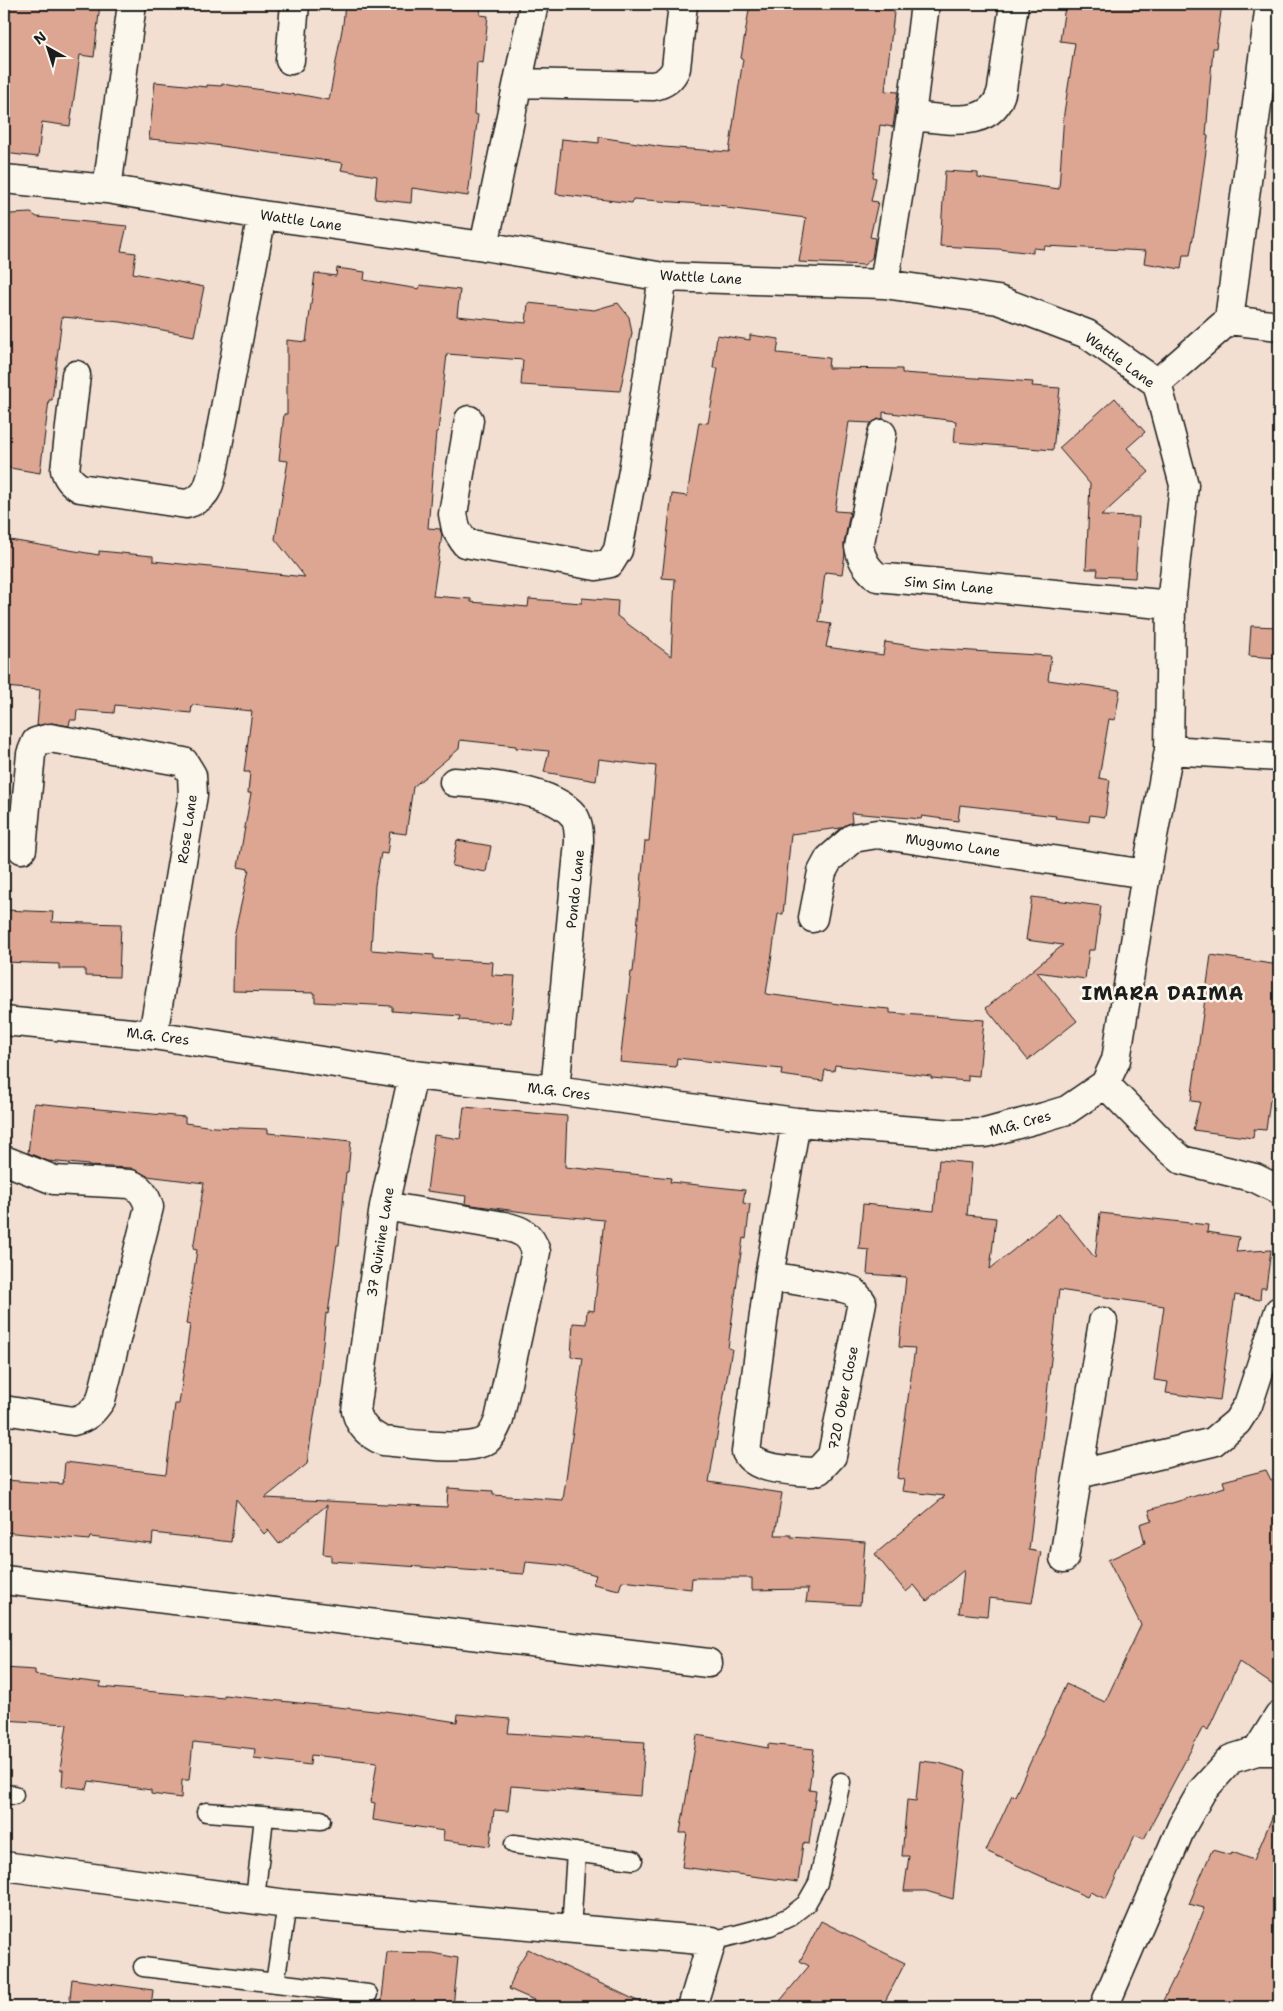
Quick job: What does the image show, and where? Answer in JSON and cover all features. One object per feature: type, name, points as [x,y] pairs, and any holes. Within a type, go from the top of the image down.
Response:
[{"type":"street","points":[[107,189],[132,4]]},
{"type":"street","points":[[290,60],[295,4]]},
{"type":"street","points":[[484,246],[534,4]]},
{"type":"street","points":[[518,83],[659,85],[672,76],[676,68],[683,4]]},
{"type":"street","points":[[884,284],[912,116],[926,4]]},
{"type":"street","points":[[912,116],[973,120],[989,112],[995,106],[1000,99],[1002,90],[1014,4]]},
{"type":"street","points":[[1157,383],[1230,320],[1270,4]]},
{"type":"street","name":"Wattle Lane","points":[[4,179],[107,189],[262,215],[484,246],[664,276],[884,284],[998,300],[1087,334],[1157,383],[1184,485],[1172,605],[1169,750],[1146,874],[1116,1060],[1105,1084]]},
{"type":"street","points":[[76,375],[65,470],[68,478],[74,484],[80,488],[186,504],[196,501],[206,494],[214,466],[262,215]]},
{"type":"street","points":[[469,420],[453,514],[456,530],[465,543],[596,566],[610,563],[618,550],[643,414],[664,276]]},
{"type":"street","points":[[1230,320],[1279,326]]},
{"type":"street","name":"Sim Sim Lane","points":[[882,434],[860,547],[862,560],[877,577],[1172,605]]},
{"type":"street","name":"Rose Lane","points":[[22,849],[31,754],[36,742],[50,738],[184,762],[192,776],[193,794],[153,1034]]},
{"type":"street","points":[[1169,750],[1279,757]]},
{"type":"street","name":"Pondo Lane","points":[[454,782],[536,793],[559,804],[574,816],[579,828],[555,1090]]},
{"type":"street","name":"Mugumo Lane","points":[[813,918],[822,872],[829,859],[854,838],[877,834],[1146,874]]},
{"type":"street","name":"M.G. Cres","points":[[4,1022],[153,1034],[413,1075],[555,1090],[796,1122],[954,1134],[985,1133],[1067,1110],[1105,1084]]},
{"type":"street","name":"37 Quinine Lane","points":[[384,1206],[519,1230],[529,1236],[536,1252],[499,1420],[487,1440],[464,1447],[383,1441],[372,1436],[364,1428],[358,1420],[356,1411],[384,1206],[413,1075]]},
{"type":"street","points":[[1105,1084],[1169,1150],[1182,1160],[1254,1178],[1279,1190]]},
{"type":"street","points":[[769,1276],[796,1122]]},
{"type":"street","points":[[4,1160],[54,1180],[137,1186],[147,1198],[149,1207],[101,1400],[92,1413],[84,1419],[73,1421],[4,1410]]},
{"type":"street","name":"720 Ober Close","points":[[769,1276],[853,1291],[862,1302],[832,1456],[819,1470],[812,1472],[760,1465],[748,1457],[746,1452],[769,1276]]},
{"type":"street","points":[[1079,1474],[1213,1442],[1224,1434],[1237,1422],[1248,1405],[1279,1311]]},
{"type":"street","points":[[1064,1558],[1103,1322]]},
{"type":"street","points":[[4,1580],[708,1663]]},
{"type":"street","points":[[1104,2007],[1182,1826],[1202,1791],[1232,1759],[1268,1751],[1279,1716]]},
{"type":"street","points":[[4,1866],[287,1904],[712,1941],[692,2007]]},
{"type":"lane","points":[[712,1941],[770,1926],[789,1918],[806,1904],[818,1882],[841,1782]]},
{"type":"lane","points":[[206,1812],[321,1820]]},
{"type":"lane","points":[[255,1899],[264,1817]]},
{"type":"lane","points":[[514,1844],[633,1860]]},
{"type":"lane","points":[[572,1930],[576,1852]]},
{"type":"lane","points":[[275,1983],[287,1904]]},
{"type":"lane","points":[[144,1967],[368,1994]]},
{"type":"building","points":[[4,4],[100,4],[94,57],[80,55],[70,126],[42,122],[38,157],[4,153]]},
{"type":"building","points":[[345,4],[481,4],[480,15],[488,16],[483,63],[477,62],[474,114],[478,115],[468,196],[412,188],[411,203],[375,199],[377,176],[341,170],[343,163],[200,143],[149,139],[155,82],[207,87],[207,85],[221,86],[222,84],[329,100]]},
{"type":"building","points":[[750,4],[895,4],[885,91],[898,92],[893,127],[880,125],[873,177],[876,178],[871,201],[878,202],[870,237],[875,238],[872,258],[864,265],[799,262],[806,218],[727,208],[727,206],[633,199],[632,203],[556,194],[562,139],[599,143],[599,137],[663,147],[729,152]]},
{"type":"building","points":[[1081,4],[1222,4],[1216,48],[1213,48],[1206,135],[1208,136],[1198,209],[1190,255],[1183,255],[1181,269],[1144,263],[1146,251],[1045,246],[1044,249],[1033,248],[1033,253],[940,246],[945,171],[978,173],[978,178],[1059,189],[1064,113],[1075,43],[1060,41],[1065,6],[1080,8]]},
{"type":"building","points":[[31,213],[37,217],[127,226],[121,251],[136,253],[133,273],[204,287],[194,336],[121,322],[62,317],[52,400],[49,400],[40,473],[4,467],[4,358],[9,313],[4,313],[4,255],[10,214]]},
{"type":"building","points":[[337,268],[365,272],[364,280],[419,289],[420,285],[460,290],[457,316],[526,323],[528,303],[594,310],[618,303],[629,317],[632,333],[620,391],[521,385],[523,360],[447,354],[438,432],[436,432],[428,528],[440,529],[442,535],[433,596],[471,599],[471,602],[528,607],[529,599],[582,603],[582,598],[618,601],[617,616],[671,656],[675,579],[662,578],[672,494],[687,496],[699,422],[708,423],[718,368],[713,368],[717,335],[750,340],[750,335],[779,339],[777,353],[829,358],[828,368],[902,369],[902,373],[1033,382],[1032,386],[1060,388],[1053,450],[954,442],[956,421],[883,412],[883,419],[878,419],[872,423],[849,422],[835,511],[850,512],[844,544],[845,554],[842,574],[825,572],[819,622],[831,624],[826,647],[883,655],[885,642],[925,648],[1051,656],[1048,680],[1120,690],[1115,720],[1109,719],[1099,778],[1110,780],[1105,817],[1090,815],[1089,822],[1055,818],[1056,816],[960,805],[958,821],[922,816],[921,819],[851,813],[852,822],[841,828],[791,834],[783,914],[778,914],[766,994],[890,1009],[890,1013],[984,1020],[979,1076],[968,1075],[968,1081],[835,1065],[834,1071],[825,1070],[823,1081],[781,1075],[782,1069],[677,1058],[676,1067],[620,1062],[631,972],[633,972],[645,841],[649,841],[656,766],[599,759],[596,781],[544,772],[549,751],[516,748],[516,746],[460,740],[459,749],[413,787],[406,834],[390,832],[387,854],[381,853],[375,885],[371,950],[434,955],[434,959],[493,962],[492,975],[515,976],[511,1023],[459,1020],[460,1016],[392,1011],[392,1006],[315,1002],[315,993],[233,991],[234,936],[249,869],[238,867],[251,793],[248,793],[250,772],[244,772],[252,711],[192,705],[191,713],[115,705],[114,713],[77,710],[76,720],[70,720],[69,726],[52,723],[37,726],[40,690],[4,687],[4,539],[99,555],[99,551],[153,556],[153,561],[305,577],[275,539],[288,461],[279,460],[284,414],[287,414],[287,340],[306,342],[315,273],[336,276]]},
{"type":"building","points":[[1115,398],[1145,432],[1127,448],[1149,472],[1101,516],[1139,517],[1135,578],[1097,576],[1098,569],[1086,569],[1090,484],[1059,448]]},
{"type":"building","points":[[1251,626],[1279,627],[1278,658],[1249,656]]},
{"type":"building","points":[[457,840],[491,846],[486,872],[452,866]]},
{"type":"building","points":[[1032,897],[1101,906],[1095,950],[1089,950],[1085,979],[1037,972],[1077,1021],[1028,1060],[986,1008],[1063,945],[1026,940]]},
{"type":"building","points":[[4,910],[53,912],[52,922],[121,924],[119,977],[85,976],[85,969],[59,969],[59,964],[4,962]]},
{"type":"building","points":[[1211,955],[1279,965],[1279,1038],[1272,1100],[1270,1100],[1266,1130],[1254,1129],[1253,1138],[1193,1130],[1200,1102],[1191,1101]]},
{"type":"building","points":[[34,1103],[185,1117],[185,1123],[214,1127],[268,1129],[268,1133],[351,1141],[339,1245],[337,1245],[328,1314],[326,1313],[319,1384],[307,1464],[265,1498],[447,1507],[448,1488],[493,1491],[493,1495],[563,1500],[583,1358],[571,1357],[573,1323],[586,1324],[587,1310],[594,1311],[604,1220],[538,1214],[465,1204],[466,1196],[427,1191],[434,1135],[460,1139],[464,1107],[567,1116],[565,1167],[671,1178],[670,1182],[745,1190],[743,1203],[750,1204],[746,1239],[743,1238],[728,1348],[732,1349],[709,1482],[782,1493],[775,1535],[865,1542],[860,1605],[806,1602],[808,1589],[752,1590],[752,1578],[692,1578],[691,1589],[622,1581],[619,1590],[593,1584],[596,1575],[559,1565],[526,1562],[524,1574],[331,1561],[331,1555],[323,1554],[327,1505],[279,1544],[268,1530],[264,1534],[236,1499],[231,1542],[153,1533],[152,1544],[90,1537],[89,1540],[4,1532],[4,1480],[63,1484],[65,1462],[166,1474],[175,1404],[179,1404],[190,1325],[186,1324],[197,1250],[193,1249],[204,1183],[147,1176],[131,1168],[88,1166],[48,1161],[28,1153]]},
{"type":"building","points":[[939,1160],[972,1163],[967,1215],[996,1218],[990,1269],[1059,1213],[1095,1258],[1100,1213],[1208,1225],[1207,1232],[1239,1237],[1236,1252],[1271,1250],[1266,1288],[1261,1288],[1260,1300],[1235,1295],[1220,1400],[1166,1393],[1168,1382],[1154,1380],[1164,1306],[1059,1290],[1029,1550],[1041,1552],[1032,1603],[989,1598],[987,1616],[959,1613],[964,1570],[927,1601],[914,1585],[906,1592],[875,1554],[945,1496],[902,1491],[904,1480],[897,1478],[915,1348],[899,1347],[906,1277],[867,1274],[869,1250],[859,1249],[863,1204],[934,1211]]},
{"type":"building","points":[[1266,1470],[1271,1480],[1279,1478],[1279,1689],[1239,1662],[1208,1730],[1203,1727],[1144,1839],[1135,1835],[1106,1899],[1090,1892],[1087,1897],[986,1851],[1012,1795],[1015,1796],[1066,1684],[1105,1702],[1141,1625],[1108,1560],[1145,1543],[1140,1524],[1152,1520],[1149,1510],[1225,1487],[1223,1481]]},
{"type":"building","points":[[4,1668],[35,1670],[35,1675],[101,1683],[100,1687],[224,1698],[224,1695],[385,1711],[457,1722],[458,1714],[510,1719],[508,1733],[645,1742],[641,1796],[511,1786],[508,1811],[494,1810],[490,1846],[443,1840],[444,1831],[373,1820],[375,1803],[371,1802],[377,1762],[311,1755],[310,1765],[254,1758],[255,1749],[193,1742],[189,1780],[182,1780],[181,1798],[151,1794],[151,1790],[89,1781],[87,1789],[62,1786],[63,1770],[60,1770],[67,1724],[4,1720]]},
{"type":"building","points":[[697,1735],[768,1748],[768,1744],[814,1749],[809,1790],[816,1791],[809,1844],[803,1843],[798,1882],[682,1867],[687,1833],[680,1833]]},
{"type":"building","points":[[920,1761],[939,1763],[966,1771],[953,1899],[926,1891],[904,1891],[909,1856],[902,1856],[907,1800],[916,1801]]},
{"type":"building","points":[[1279,1801],[1279,2007],[1160,2007],[1189,1947],[1204,1908],[1189,1904],[1212,1850],[1231,1855],[1232,1852],[1254,1860]]},
{"type":"building","points":[[821,1921],[905,1963],[882,2007],[775,2007],[809,1966],[800,1961]]},
{"type":"building","points":[[528,1949],[650,2007],[550,2007],[509,1989],[517,1967]]},
{"type":"building","points":[[387,1952],[432,1953],[458,1958],[453,2007],[381,2007]]},
{"type":"building","points":[[72,1979],[153,1990],[151,2007],[69,2007]]},
{"type":"district","name":"IMARA DAIMA","points":[[1163,993]]}]
